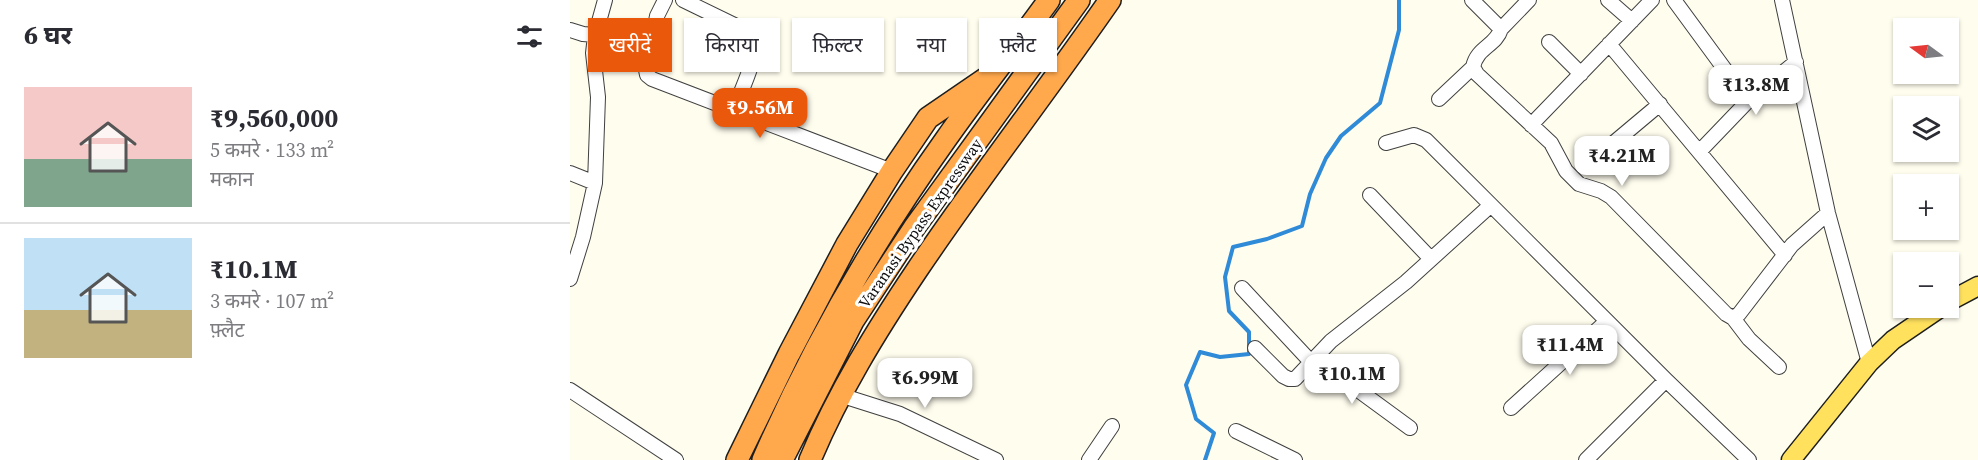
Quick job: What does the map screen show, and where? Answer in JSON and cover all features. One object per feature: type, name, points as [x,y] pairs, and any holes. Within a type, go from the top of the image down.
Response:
[{"type":"highway","name":"Varanasi Bypass Expressway","points":[[1036,18],[1049,0]]},
{"type":"highway","name":"Varanasi Bypass Expressway","points":[[782,460],[865,302],[914,228],[1079,0]]},
{"type":"highway","points":[[810,460],[840,395],[886,316],[955,214],[1110,0]]},
{"type":"highway","points":[[737,460],[847,244],[892,171],[928,118],[994,72]]},
{"type":"highway","name":"Varanasi Bypass Expressway","points":[[762,460],[833,314],[908,194],[996,72]]},
{"type":"main road","points":[[1959,296],[1978,286]]},
{"type":"main road","points":[[1791,460],[1869,363],[1893,340],[1925,318]]},
{"type":"street","points":[[600,18],[605,0]]},
{"type":"street","points":[[657,18],[665,0]]},
{"type":"street","points":[[683,0],[755,35],[757,41],[754,52],[734,112]]},
{"type":"street","points":[[1472,0],[1502,28]]},
{"type":"street","points":[[1439,99],[1473,67],[1479,53],[1495,39],[1502,28],[1529,0]]},
{"type":"street","points":[[1608,0],[1632,21]]},
{"type":"street","points":[[1532,125],[1652,0]]},
{"type":"street","points":[[1674,0],[1748,101]]},
{"type":"street","points":[[1782,0],[1828,213],[1869,363]]},
{"type":"street","points":[[570,30],[588,34]]},
{"type":"street","points":[[1549,42],[1581,74]]},
{"type":"street","points":[[1609,44],[1785,255]]},
{"type":"street","points":[[1700,151],[1748,101],[1796,62]]},
{"type":"street","points":[[1473,67],[1477,74],[1551,142],[1566,171],[1579,184],[1611,197],[1779,367]]},
{"type":"street","points":[[570,279],[583,237],[595,183],[598,97],[595,72]]},
{"type":"street","points":[[646,72],[652,79],[892,171]]},
{"type":"street","points":[[1604,151],[1660,104]]},
{"type":"street","points":[[1386,143],[1414,135],[1426,140],[1749,460]]},
{"type":"street","points":[[570,173],[595,183]]},
{"type":"street","points":[[1370,195],[1431,259]]},
{"type":"street","points":[[1255,348],[1283,376],[1295,379],[1331,341],[1431,259],[1491,205]]},
{"type":"street","points":[[1732,318],[1739,314],[1785,255],[1808,230],[1828,213]]},
{"type":"street","points":[[1242,288],[1315,358],[1410,428]]},
{"type":"street","points":[[1511,408],[1607,321]]},
{"type":"street","points":[[1586,460],[1666,380]]},
{"type":"street","points":[[570,390],[676,460]]},
{"type":"street","points":[[840,395],[900,414],[996,460]]},
{"type":"street","points":[[1089,460],[1112,426]]},
{"type":"street","points":[[1236,431],[1295,460]]},
{"type":"waterway","points":[[1205,460],[1214,433],[1196,419],[1186,385],[1200,352],[1220,357],[1249,354],[1249,332],[1229,311],[1225,277],[1233,247],[1267,239],[1302,226],[1310,194],[1326,158],[1341,136],[1380,103],[1399,30],[1399,0]]}]
